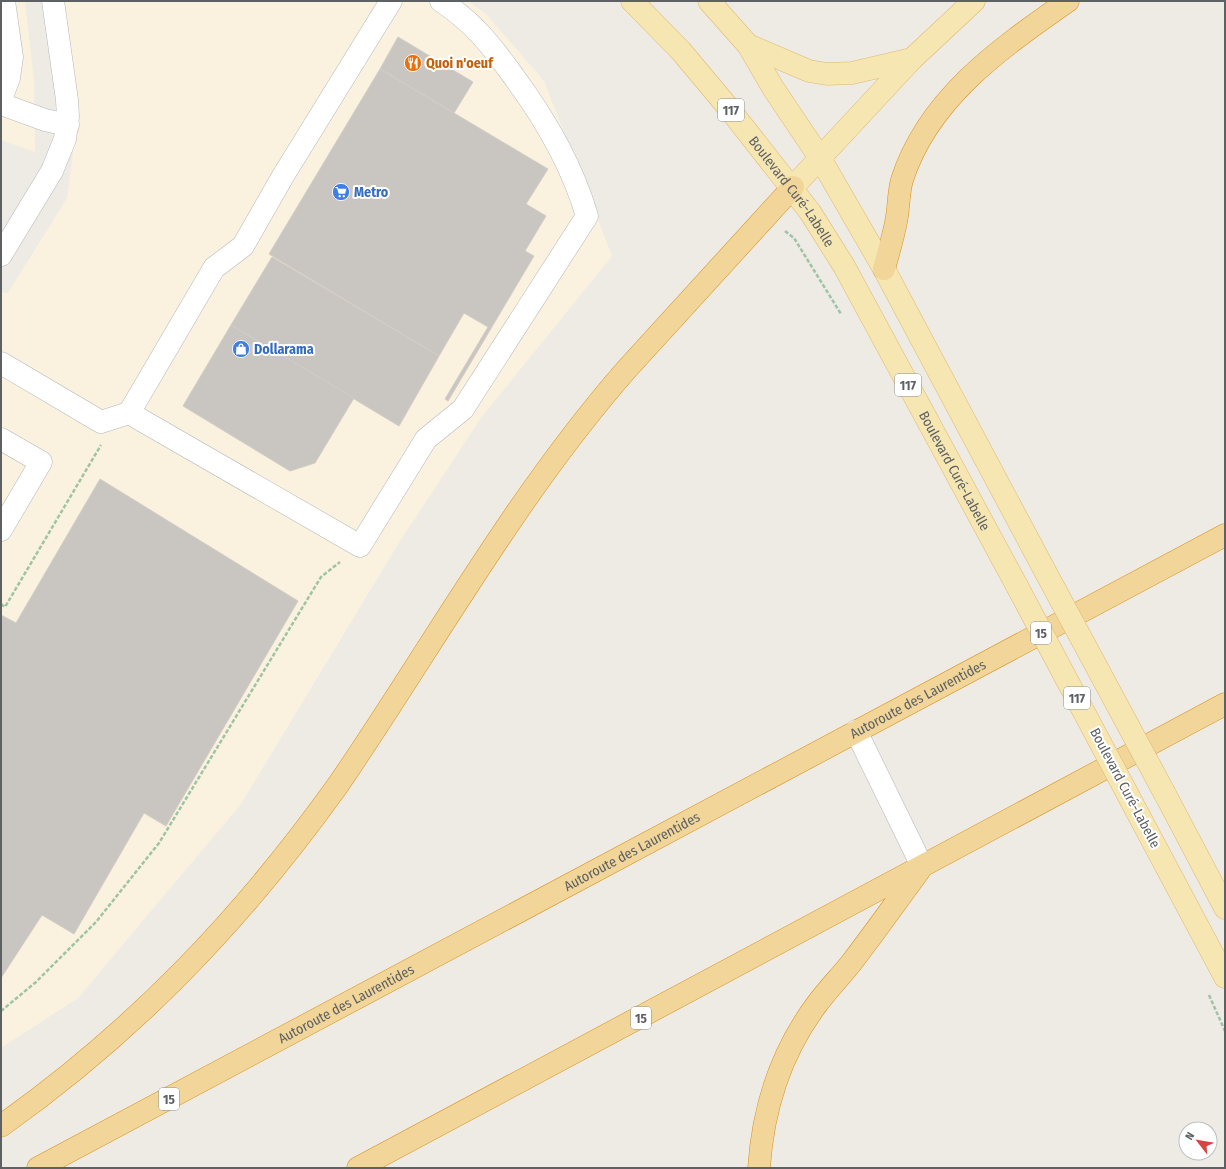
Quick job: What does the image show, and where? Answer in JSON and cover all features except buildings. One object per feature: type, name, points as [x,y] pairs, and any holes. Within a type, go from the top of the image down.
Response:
[{"type":"highway","points":[[884,269],[896,221],[902,182],[912,157],[932,120],[948,99],[976,71],[1027,30],[1068,1]]},
{"type":"highway","points":[[1,1126],[94,1054],[145,1009],[205,950],[263,883],[312,822],[338,785],[494,546],[555,458],[617,381],[793,187]]},
{"type":"highway","name":"Autoroute des Laurentides","points":[[38,1168],[1225,535]]},
{"type":"highway","name":"15","points":[[358,1168],[1225,704]]},
{"type":"highway","points":[[759,1168],[768,1106],[777,1075],[791,1044],[817,1004],[851,963],[922,866]]},
{"type":"main road","name":"Boulevard Curé-Labelle","points":[[632,1],[696,69],[793,187],[844,266],[1017,586],[1225,977]]},
{"type":"main road","name":"117","points":[[709,1],[748,45],[773,88],[820,158],[884,269],[1225,908]]},
{"type":"main road","points":[[793,187],[912,59],[974,1]]},
{"type":"main road","points":[[748,45],[809,71],[828,74],[852,72],[912,59]]},
{"type":"lane","points":[[1,99],[9,78],[12,57],[4,1]]},
{"type":"lane","points":[[1,255],[52,171],[62,150],[68,125],[67,100],[53,1]]},
{"type":"lane","points":[[1,363],[101,422],[129,413],[214,268],[243,246],[283,176],[391,1]]},
{"type":"lane","points":[[129,413],[360,546],[426,439],[463,409],[587,216],[575,180],[564,157],[534,104],[483,36],[461,14],[441,1]]},
{"type":"lane","points":[[1,104],[45,120],[68,125]]},
{"type":"lane","points":[[1,439],[41,462],[1,530]]},
{"type":"lane","points":[[856,732],[922,866]]},
{"type":"path","points":[[1,604],[5,607],[101,446]]},
{"type":"path","points":[[1,1012],[36,982],[96,922],[159,843],[321,577]]},
{"type":"shaded area","points":[[1,1],[25,1],[34,81],[35,152],[1,140]]},
{"type":"shaded area","points":[[62,1],[468,1],[486,14],[544,81],[612,256],[481,418],[400,541],[241,804],[78,998],[1,1048],[1,292],[8,293],[67,198],[73,153],[74,101]]},
{"type":"place","name":"Quoi n'oeuf","points":[[413,63]]},
{"type":"place","name":"Metro","points":[[341,192]]},
{"type":"place","name":"Dollarama","points":[[241,349]]}]
